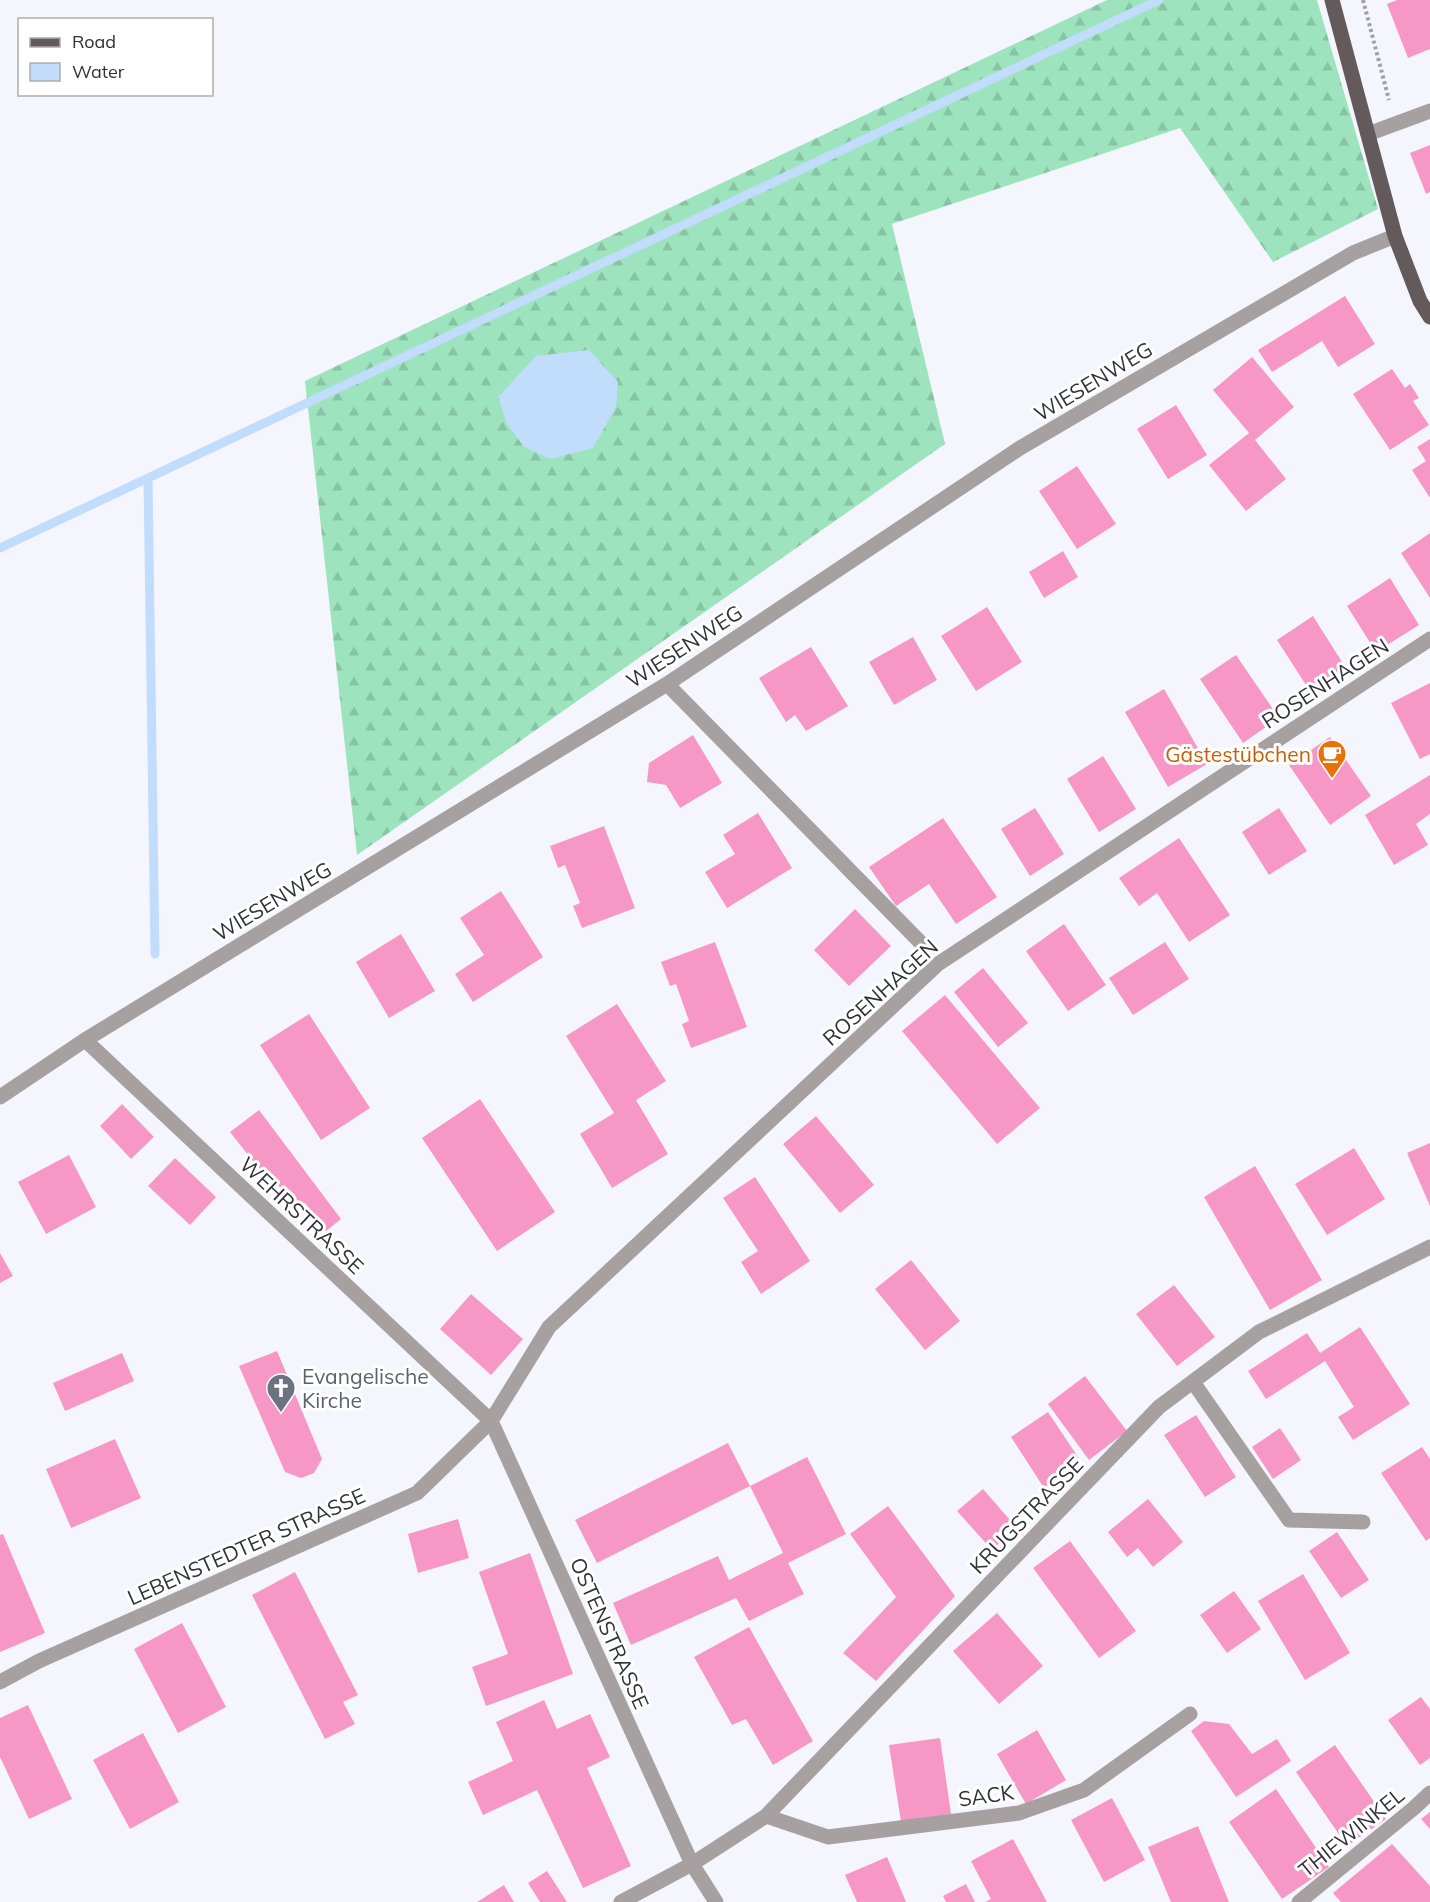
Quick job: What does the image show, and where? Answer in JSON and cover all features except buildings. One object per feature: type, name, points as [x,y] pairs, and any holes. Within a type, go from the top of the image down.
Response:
[{"type":"main road","points":[[1332,0],[1395,236],[1420,301],[1430,317]]},
{"type":"street","points":[[1368,134],[1430,111]]},
{"type":"street","name":"WIESENWEG","points":[[0,1097],[85,1040],[667,684],[1020,448],[1353,252],[1395,236]]},
{"type":"street","name":"ROSENHAGEN","points":[[491,1420],[549,1327],[938,964],[1430,639]]},
{"type":"street","points":[[667,684],[921,944]]},
{"type":"street","name":"WEHRSTRASSE","points":[[85,1040],[491,1420]]},
{"type":"street","name":"KRUGSTRASSE","points":[[692,1864],[766,1816],[1159,1407],[1259,1332],[1430,1247]]},
{"type":"street","points":[[1193,1382],[1289,1520],[1363,1522]]},
{"type":"street","name":"LEBENSTEDTER STRASSE","points":[[0,1682],[39,1661],[417,1493],[491,1420]]},
{"type":"street","name":"OSTENSTRASSE","points":[[491,1420],[692,1864],[716,1902]]},
{"type":"street","name":"SACK","points":[[766,1816],[828,1837],[1019,1813],[1084,1790],[1190,1714]]},
{"type":"street","name":"THIEWINKEL","points":[[1299,1902],[1414,1809],[1430,1793]]},
{"type":"street","points":[[621,1902],[692,1864]]},
{"type":"path","points":[[1363,0],[1395,124]]},
{"type":"green space","points":[[1107,0],[1317,0],[1378,209],[1273,262],[1180,128],[892,224],[945,444],[357,855],[305,381]]},
{"type":"water","points":[[589,350],[618,382],[616,407],[593,448],[550,459],[524,447],[507,424],[498,397],[536,356]]},
{"type":"waterway","points":[[0,548],[1159,0]]},
{"type":"waterway","points":[[148,480],[155,954]]},
{"type":"place","name":"Gästestübchen","points":[[1332,780]]},
{"type":"place","name":"Evangelische Kirche","points":[[281,1414]]}]
